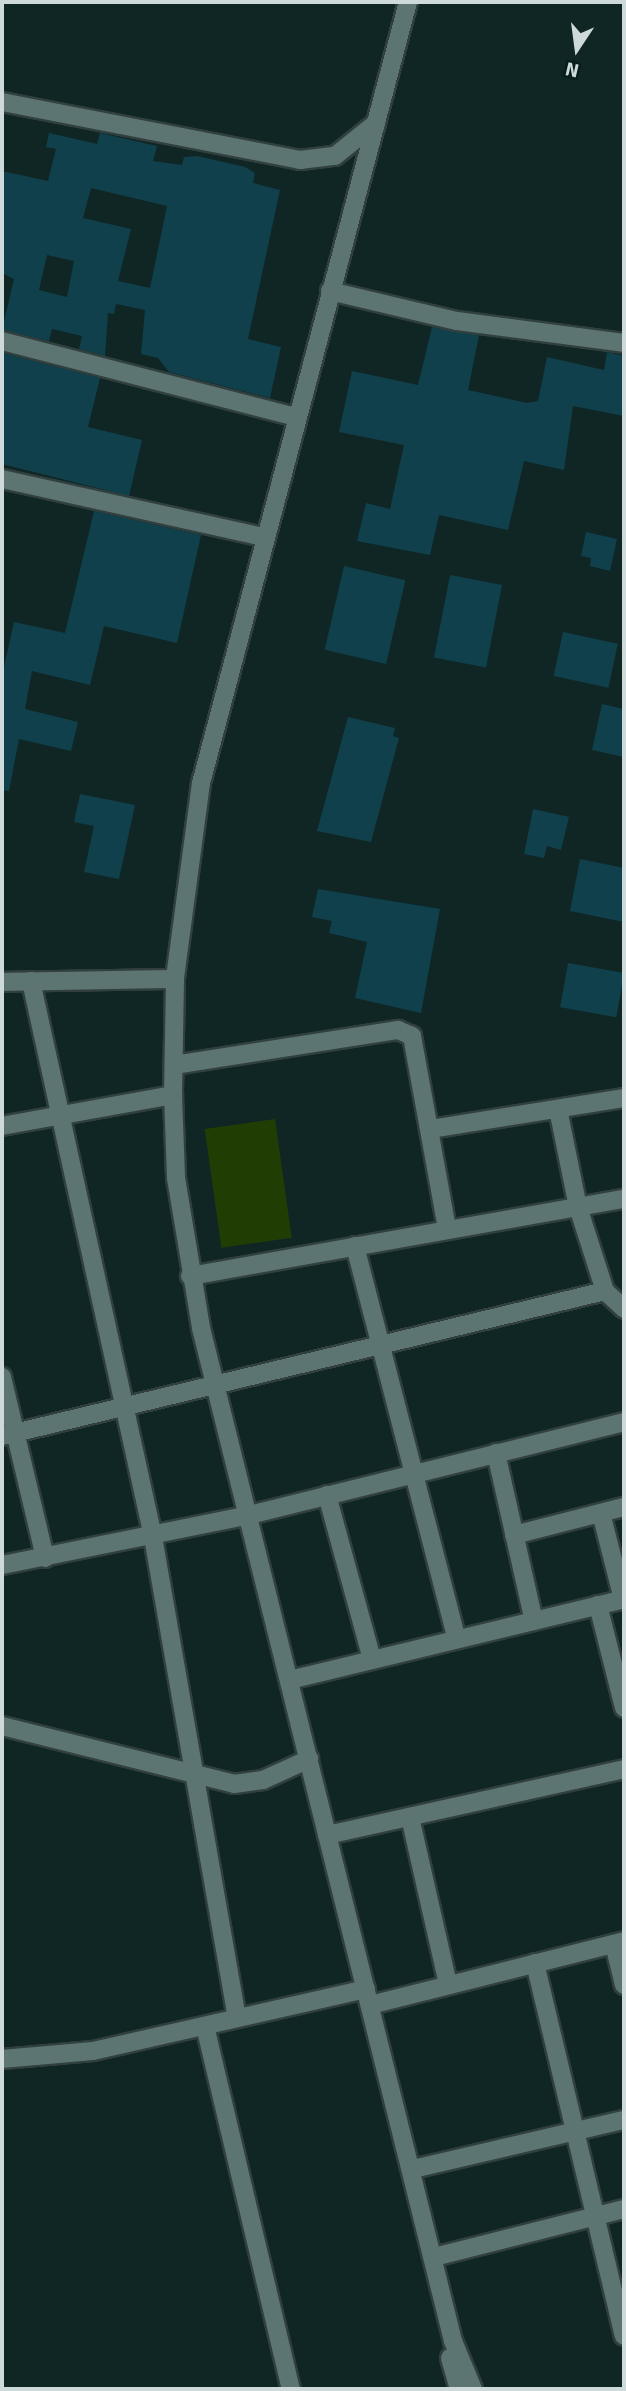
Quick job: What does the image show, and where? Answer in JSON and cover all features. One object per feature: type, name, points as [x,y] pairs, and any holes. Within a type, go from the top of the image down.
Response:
[{"type":"street","points":[[408,2],[264,537],[201,783],[176,979],[173,1095],[190,1276],[216,1389],[446,2309],[473,2389]]},
{"type":"street","points":[[2,102],[300,160],[335,156],[376,123]]},
{"type":"street","points":[[330,291],[446,319],[624,343]]},
{"type":"street","points":[[2,341],[296,418]]},
{"type":"street","points":[[2,480],[264,537]]},
{"type":"street","points":[[2,982],[176,979]]},
{"type":"street","points":[[31,981],[122,1410],[153,1537],[198,1772],[237,2018]]},
{"type":"street","points":[[174,1065],[398,1030],[412,1036],[417,1051],[447,1228]]},
{"type":"street","points":[[2,1126],[173,1095]]},
{"type":"street","points":[[430,1129],[624,1098]]},
{"type":"street","points":[[558,1109],[578,1207],[605,1291],[624,1309]]},
{"type":"street","points":[[190,1276],[447,1228],[624,1199]]},
{"type":"street","points":[[355,1246],[457,1639]]},
{"type":"street","points":[[8,1435],[216,1389],[380,1344],[605,1291]]},
{"type":"street","points":[[2,1377],[8,1435],[45,1558]]},
{"type":"street","points":[[2,1565],[153,1537],[249,1515],[624,1422]]},
{"type":"street","points":[[495,1453],[534,1620]]},
{"type":"street","points":[[327,1495],[372,1659]]},
{"type":"street","points":[[514,1535],[624,1507]]},
{"type":"street","points":[[290,1680],[624,1599],[601,1513]]},
{"type":"street","points":[[598,1605],[621,1682],[624,1708]]},
{"type":"street","points":[[2,1726],[198,1772],[234,1784],[263,1780],[309,1759]]},
{"type":"street","points":[[327,1835],[624,1769]]},
{"type":"street","points":[[410,1817],[448,1984]]},
{"type":"street","points":[[2,2059],[93,2051],[237,2018],[448,1984],[619,1942],[624,1985]]},
{"type":"street","points":[[535,1963],[598,2216],[624,2336]]},
{"type":"street","points":[[205,2026],[291,2389]]},
{"type":"street","points":[[413,2169],[624,2120]]},
{"type":"street","points":[[434,2257],[624,2209]]},
{"type":"street","points":[[446,2309],[448,2351],[458,2389]]},
{"type":"green space","points":[[275,1119],[292,1238],[221,1248],[205,1129]]},
{"type":"building","points":[[49,133],[97,144],[100,133],[157,146],[153,161],[182,165],[184,157],[197,156],[245,167],[255,173],[253,183],[280,190],[248,339],[281,347],[270,398],[169,372],[158,358],[141,354],[145,310],[116,304],[114,314],[108,313],[105,356],[79,349],[82,336],[52,329],[49,341],[2,330],[14,279],[2,273],[2,171],[48,181],[56,149],[46,147]],"holes":[[[91,188],[167,206],[150,288],[118,281],[131,229],[83,218]],[[47,255],[74,261],[67,297],[39,290]]]},
{"type":"building","points":[[432,327],[479,335],[468,390],[527,403],[538,401],[547,357],[604,370],[607,352],[624,356],[624,416],[573,406],[564,470],[524,461],[508,530],[439,515],[430,555],[357,541],[366,503],[390,509],[404,445],[339,432],[352,371],[418,385]]},
{"type":"building","points":[[2,353],[100,378],[88,427],[142,440],[129,496],[2,464]]},
{"type":"building","points":[[94,511],[201,535],[177,643],[104,626],[90,685],[32,671],[25,709],[78,722],[71,751],[19,739],[9,791],[2,790],[2,676],[14,622],[65,633]]},
{"type":"building","points":[[586,532],[617,539],[610,571],[590,566],[591,558],[581,556]]},
{"type":"building","points":[[344,566],[405,580],[386,664],[325,650]]},
{"type":"building","points":[[450,575],[502,585],[486,668],[434,657]]},
{"type":"building","points":[[563,632],[618,644],[608,688],[554,676]]},
{"type":"building","points":[[602,704],[624,709],[624,757],[592,750]]},
{"type":"building","points":[[348,717],[395,728],[393,736],[399,738],[371,842],[317,831]]},
{"type":"building","points":[[80,794],[135,805],[119,879],[84,872],[94,826],[74,822]]},
{"type":"building","points":[[533,809],[569,817],[561,850],[547,846],[544,858],[524,854]]},
{"type":"building","points":[[580,859],[624,868],[624,922],[570,911]]},
{"type":"building","points":[[318,889],[440,909],[421,1013],[355,998],[367,942],[329,933],[332,921],[312,917]]},
{"type":"building","points":[[568,963],[624,973],[616,1017],[560,1007]]}]
